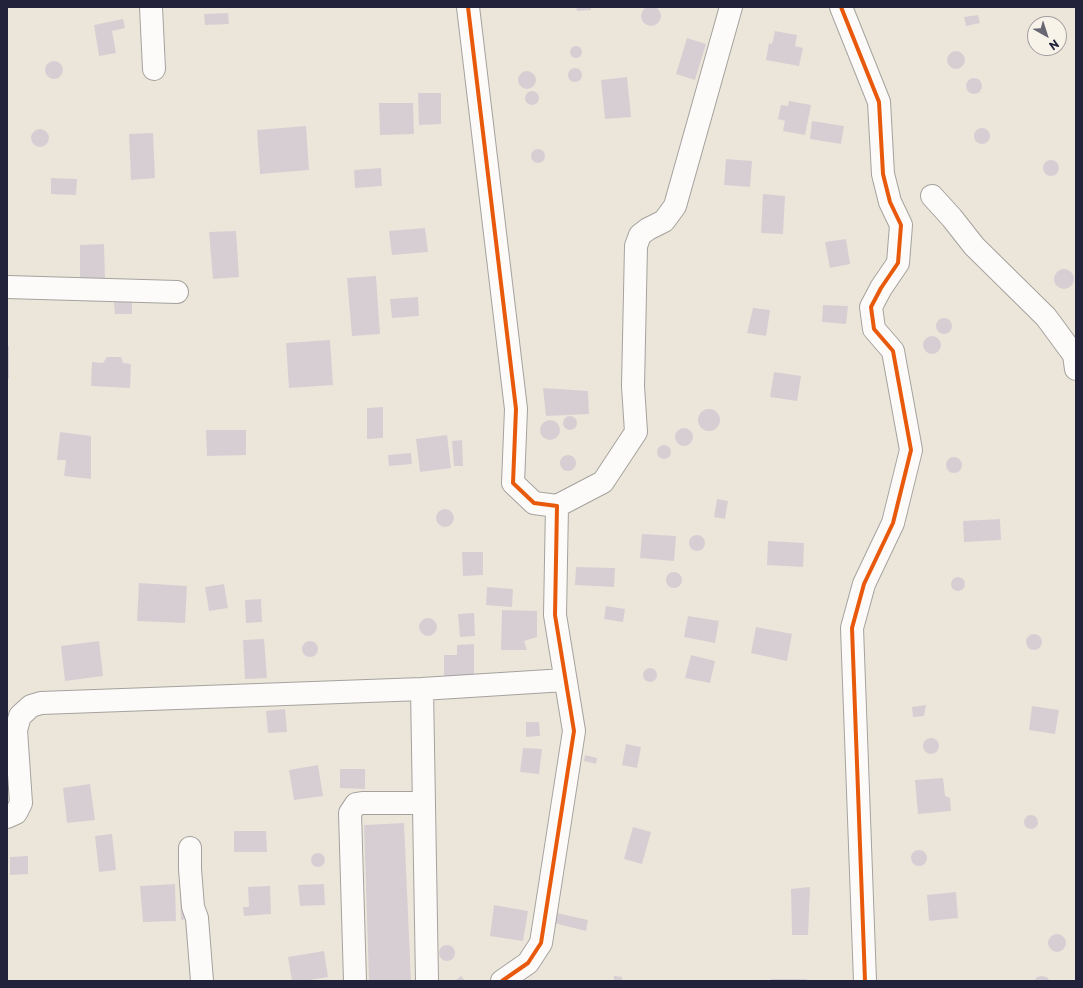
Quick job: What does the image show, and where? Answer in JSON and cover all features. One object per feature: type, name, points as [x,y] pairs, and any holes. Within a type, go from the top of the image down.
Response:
[{"type":"street","points":[[151,7],[154,69]]},
{"type":"street","points":[[468,7],[516,409],[513,483],[534,503],[556,506],[603,482],[636,432],[633,386],[636,246],[640,235],[664,221],[675,206],[731,7]]},
{"type":"street","points":[[840,7],[879,102],[882,174],[890,202],[901,225],[898,264],[881,288],[871,307],[874,329],[893,351],[911,450],[894,523],[864,584],[852,628],[865,981]]},
{"type":"street","points":[[932,196],[974,246],[1046,317],[1074,355],[1076,369]]},
{"type":"street","points":[[7,287],[177,292]]},
{"type":"street","points":[[502,981],[528,963],[541,943],[574,731],[555,614],[556,506]]},
{"type":"street","points":[[7,817],[16,813],[21,803],[16,730],[20,716],[31,706],[41,703],[422,689],[565,680]]},
{"type":"street","points":[[422,689],[427,981]]},
{"type":"street","points":[[355,981],[350,813],[356,804],[362,803],[423,803]]},
{"type":"street","points":[[190,848],[193,907],[197,918],[202,981]]},
{"type":"building","points":[[651,6],[658,9],[661,16],[658,23],[651,26],[644,23],[641,16],[644,9]]},
{"type":"building","points":[[576,7],[591,7],[591,10],[577,11]]},
{"type":"building","points":[[228,13],[229,24],[205,25],[204,14]]},
{"type":"building","points":[[978,15],[980,23],[966,26],[964,17]]},
{"type":"building","points":[[123,19],[125,28],[112,31],[116,53],[99,56],[94,25]]},
{"type":"building","points":[[775,31],[797,35],[795,46],[803,48],[799,66],[766,60],[769,43],[772,44]]},
{"type":"building","points":[[687,38],[706,44],[695,80],[676,74]]},
{"type":"building","points":[[578,46],[581,47],[581,57],[574,58],[571,57],[570,50],[571,47]]},
{"type":"building","points":[[956,51],[962,54],[965,60],[962,66],[956,69],[950,66],[947,60],[950,54]]},
{"type":"building","points":[[50,61],[58,61],[63,66],[61,77],[58,79],[50,79],[45,74],[45,66]]},
{"type":"building","points":[[572,68],[578,68],[582,72],[582,78],[578,82],[572,82],[568,78],[568,72]]},
{"type":"building","points":[[527,71],[533,74],[536,80],[533,86],[527,89],[521,86],[518,80],[521,74]]},
{"type":"building","points":[[627,77],[631,117],[605,119],[601,80]]},
{"type":"building","points":[[971,78],[977,78],[982,83],[980,92],[977,94],[971,94],[966,89],[966,83]]},
{"type":"building","points":[[529,91],[535,91],[539,95],[539,101],[535,105],[529,105],[525,101],[525,95]]},
{"type":"building","points":[[418,93],[441,93],[441,124],[419,125]]},
{"type":"building","points":[[789,101],[811,105],[805,135],[783,131],[785,121],[778,119],[781,105],[788,106]]},
{"type":"building","points":[[379,103],[413,103],[414,134],[380,135]]},
{"type":"building","points":[[812,121],[844,126],[841,144],[810,139]]},
{"type":"building","points":[[306,126],[309,170],[260,174],[257,130]]},
{"type":"building","points":[[979,128],[985,128],[990,133],[988,142],[985,144],[979,144],[974,139],[974,133]]},
{"type":"building","points":[[36,129],[44,129],[49,134],[47,145],[44,147],[36,147],[31,142],[31,134]]},
{"type":"building","points":[[153,133],[155,178],[131,180],[129,134]]},
{"type":"building","points":[[538,149],[543,151],[545,156],[543,161],[538,163],[533,161],[531,156],[533,151]]},
{"type":"building","points":[[726,159],[752,161],[750,187],[724,185]]},
{"type":"building","points":[[1048,160],[1054,160],[1059,165],[1057,174],[1054,176],[1048,176],[1043,171],[1043,165]]},
{"type":"building","points":[[381,168],[382,186],[355,188],[354,170]]},
{"type":"building","points":[[51,178],[77,179],[76,195],[51,194]]},
{"type":"building","points":[[763,194],[785,196],[783,234],[761,233]]},
{"type":"building","points":[[425,228],[428,252],[392,255],[389,231]]},
{"type":"building","points":[[236,231],[239,277],[213,279],[209,232]]},
{"type":"building","points":[[846,239],[850,264],[830,268],[825,242]]},
{"type":"building","points":[[104,244],[105,278],[80,279],[80,245]]},
{"type":"building","points":[[1064,269],[1071,272],[1074,279],[1071,286],[1064,289],[1057,286],[1054,279],[1057,272]]},
{"type":"building","points":[[376,276],[380,334],[352,336],[347,278]]},
{"type":"building","points":[[418,297],[419,316],[392,318],[390,299]]},
{"type":"building","points":[[114,302],[132,302],[132,314],[115,314]]},
{"type":"building","points":[[823,305],[848,306],[846,324],[822,322]]},
{"type":"building","points":[[753,308],[770,310],[766,336],[747,333]]},
{"type":"building","points":[[944,318],[950,320],[952,326],[950,332],[944,334],[938,332],[936,326],[938,320]]},
{"type":"building","points":[[932,336],[938,339],[941,345],[938,351],[932,354],[926,351],[923,345],[926,339]]},
{"type":"building","points":[[330,340],[333,385],[289,388],[286,343]]},
{"type":"building","points":[[7,346],[9,346],[9,379],[7,379]]},
{"type":"building","points":[[107,357],[121,357],[123,363],[131,364],[130,388],[91,386],[92,362],[103,363]]},
{"type":"building","points":[[774,372],[801,376],[797,401],[770,397]]},
{"type":"building","points":[[543,388],[588,391],[589,414],[546,416]]},
{"type":"building","points":[[383,407],[383,438],[367,439],[367,408]]},
{"type":"building","points":[[709,409],[717,412],[720,420],[717,428],[709,431],[701,428],[698,420],[701,412]]},
{"type":"building","points":[[567,416],[573,416],[577,420],[577,426],[573,430],[567,430],[563,426],[563,420]]},
{"type":"building","points":[[550,420],[557,423],[560,430],[557,437],[550,440],[543,437],[540,430],[543,423]]},
{"type":"building","points":[[680,428],[688,428],[693,433],[691,444],[688,446],[680,446],[675,441],[675,433]]},
{"type":"building","points":[[206,430],[246,430],[246,455],[207,456]]},
{"type":"building","points":[[60,432],[91,436],[91,479],[64,476],[66,460],[57,460]]},
{"type":"building","points":[[447,435],[451,468],[420,472],[416,439]]},
{"type":"building","points":[[462,440],[463,466],[454,466],[452,441]]},
{"type":"building","points":[[664,445],[669,447],[671,452],[669,457],[664,459],[659,457],[657,452],[659,447]]},
{"type":"building","points":[[411,453],[412,464],[389,466],[388,455]]},
{"type":"building","points":[[568,455],[574,457],[576,463],[574,469],[568,471],[562,469],[560,463],[562,457]]},
{"type":"building","points":[[954,457],[961,462],[962,465],[957,472],[954,473],[947,468],[946,465],[951,458]]},
{"type":"building","points":[[717,499],[728,501],[725,519],[714,517]]},
{"type":"building","points":[[441,509],[449,509],[454,514],[452,525],[449,527],[441,527],[436,522],[436,514]]},
{"type":"building","points":[[1000,519],[1001,540],[964,542],[963,521]]},
{"type":"building","points":[[642,534],[676,536],[674,561],[640,558]]},
{"type":"building","points":[[694,535],[700,535],[705,540],[703,549],[700,551],[694,551],[689,546],[689,540]]},
{"type":"building","points":[[768,541],[804,543],[803,567],[767,565]]},
{"type":"building","points":[[462,552],[483,552],[483,575],[463,576]]},
{"type":"building","points":[[576,567],[615,568],[614,587],[575,585]]},
{"type":"building","points":[[674,572],[680,574],[682,580],[680,586],[674,588],[668,586],[666,580],[668,574]]},
{"type":"building","points":[[955,577],[961,577],[965,581],[965,587],[961,591],[955,591],[951,587],[951,581]]},
{"type":"building","points":[[139,583],[187,586],[185,623],[137,621]]},
{"type":"building","points":[[224,584],[228,608],[209,611],[205,587]]},
{"type":"building","points":[[487,587],[513,589],[512,607],[486,605]]},
{"type":"building","points":[[261,599],[262,622],[246,623],[245,600]]},
{"type":"building","points":[[606,606],[625,609],[623,622],[604,619]]},
{"type":"building","points":[[502,610],[537,611],[537,637],[524,641],[527,650],[501,650]]},
{"type":"building","points":[[474,613],[475,636],[460,637],[458,614]]},
{"type":"building","points":[[688,616],[719,621],[715,643],[684,637]]},
{"type":"building","points":[[428,618],[434,621],[437,627],[434,633],[428,636],[422,633],[419,627],[422,621]]},
{"type":"building","points":[[756,627],[792,634],[787,661],[751,653]]},
{"type":"building","points":[[1034,634],[1041,639],[1042,642],[1037,649],[1034,650],[1027,645],[1026,642],[1031,635]]},
{"type":"building","points":[[264,639],[267,678],[245,679],[243,640]]},
{"type":"building","points":[[99,641],[103,676],[65,681],[61,646]]},
{"type":"building","points":[[310,641],[317,646],[318,649],[313,656],[310,657],[303,652],[302,649],[307,642]]},
{"type":"building","points":[[474,644],[474,679],[444,680],[444,655],[457,655],[457,645]]},
{"type":"building","points":[[691,655],[715,661],[710,683],[685,678]]},
{"type":"building","points":[[647,668],[653,668],[657,672],[657,678],[653,682],[647,682],[643,678],[643,672]]},
{"type":"building","points":[[926,705],[924,716],[913,717],[912,707]]},
{"type":"building","points":[[1032,706],[1059,710],[1055,734],[1029,730]]},
{"type":"building","points":[[285,709],[287,732],[268,733],[266,711]]},
{"type":"building","points":[[526,722],[539,722],[540,736],[526,737]]},
{"type":"building","points":[[928,738],[934,738],[939,743],[937,752],[934,754],[928,754],[923,749],[923,743]]},
{"type":"building","points":[[626,744],[641,747],[637,768],[622,765]]},
{"type":"building","points":[[523,748],[542,749],[539,774],[520,772]]},
{"type":"building","points":[[585,755],[597,758],[596,764],[584,761]]},
{"type":"building","points":[[318,765],[323,796],[294,800],[289,770]]},
{"type":"building","points":[[340,769],[365,769],[365,789],[340,788]]},
{"type":"building","points":[[943,778],[945,796],[950,798],[951,811],[918,814],[915,780]]},
{"type":"building","points":[[90,784],[95,820],[67,823],[63,788]]},
{"type":"building","points":[[1028,815],[1034,815],[1038,819],[1038,825],[1034,829],[1028,829],[1024,825],[1024,819]]},
{"type":"building","points":[[404,823],[411,981],[369,981],[364,825]]},
{"type":"building","points":[[633,827],[651,832],[642,864],[624,859]]},
{"type":"building","points":[[234,831],[266,831],[267,852],[234,852]]},
{"type":"building","points":[[112,834],[116,870],[99,872],[95,836]]},
{"type":"building","points":[[919,850],[925,852],[927,858],[925,864],[919,866],[913,864],[911,858],[913,852]]},
{"type":"building","points":[[315,853],[321,853],[325,857],[325,863],[321,867],[315,867],[311,863],[311,857]]},
{"type":"building","points":[[28,856],[28,874],[10,875],[10,857]]},
{"type":"building","points":[[175,884],[176,921],[143,922],[140,886]]},
{"type":"building","points":[[324,884],[325,905],[300,906],[298,885]]},
{"type":"building","points":[[184,885],[186,919],[181,920],[180,886]]},
{"type":"building","points":[[270,886],[271,914],[244,916],[243,907],[249,907],[248,887]]},
{"type":"building","points":[[810,887],[808,935],[792,935],[791,889]]},
{"type":"building","points":[[956,892],[958,918],[929,921],[927,895]]},
{"type":"building","points":[[494,905],[528,911],[523,941],[490,936]]},
{"type":"building","points":[[557,913],[588,920],[586,931],[554,923]]},
{"type":"building","points":[[1057,934],[1063,937],[1066,943],[1063,949],[1057,952],[1051,949],[1048,943],[1051,937]]},
{"type":"building","points":[[444,945],[450,945],[455,950],[453,959],[450,961],[444,961],[439,956],[439,950]]},
{"type":"building","points":[[324,951],[328,977],[303,981],[292,981],[288,957]]},
{"type":"building","points":[[461,976],[465,981],[455,981]]},
{"type":"building","points":[[614,976],[622,977],[622,981],[614,981]]},
{"type":"building","points":[[1037,977],[1047,977],[1050,981],[1034,981]]},
{"type":"building","points":[[771,979],[807,979],[807,981],[771,981]]},
{"type":"cycle path","points":[[468,7],[516,409],[513,483],[534,503],[557,506],[555,615],[574,731],[541,943],[528,963],[502,981]]},
{"type":"cycle path","points":[[841,7],[879,102],[883,174],[890,202],[901,225],[898,263],[881,288],[871,307],[874,329],[893,351],[911,450],[893,523],[864,584],[852,628],[865,981]]}]
